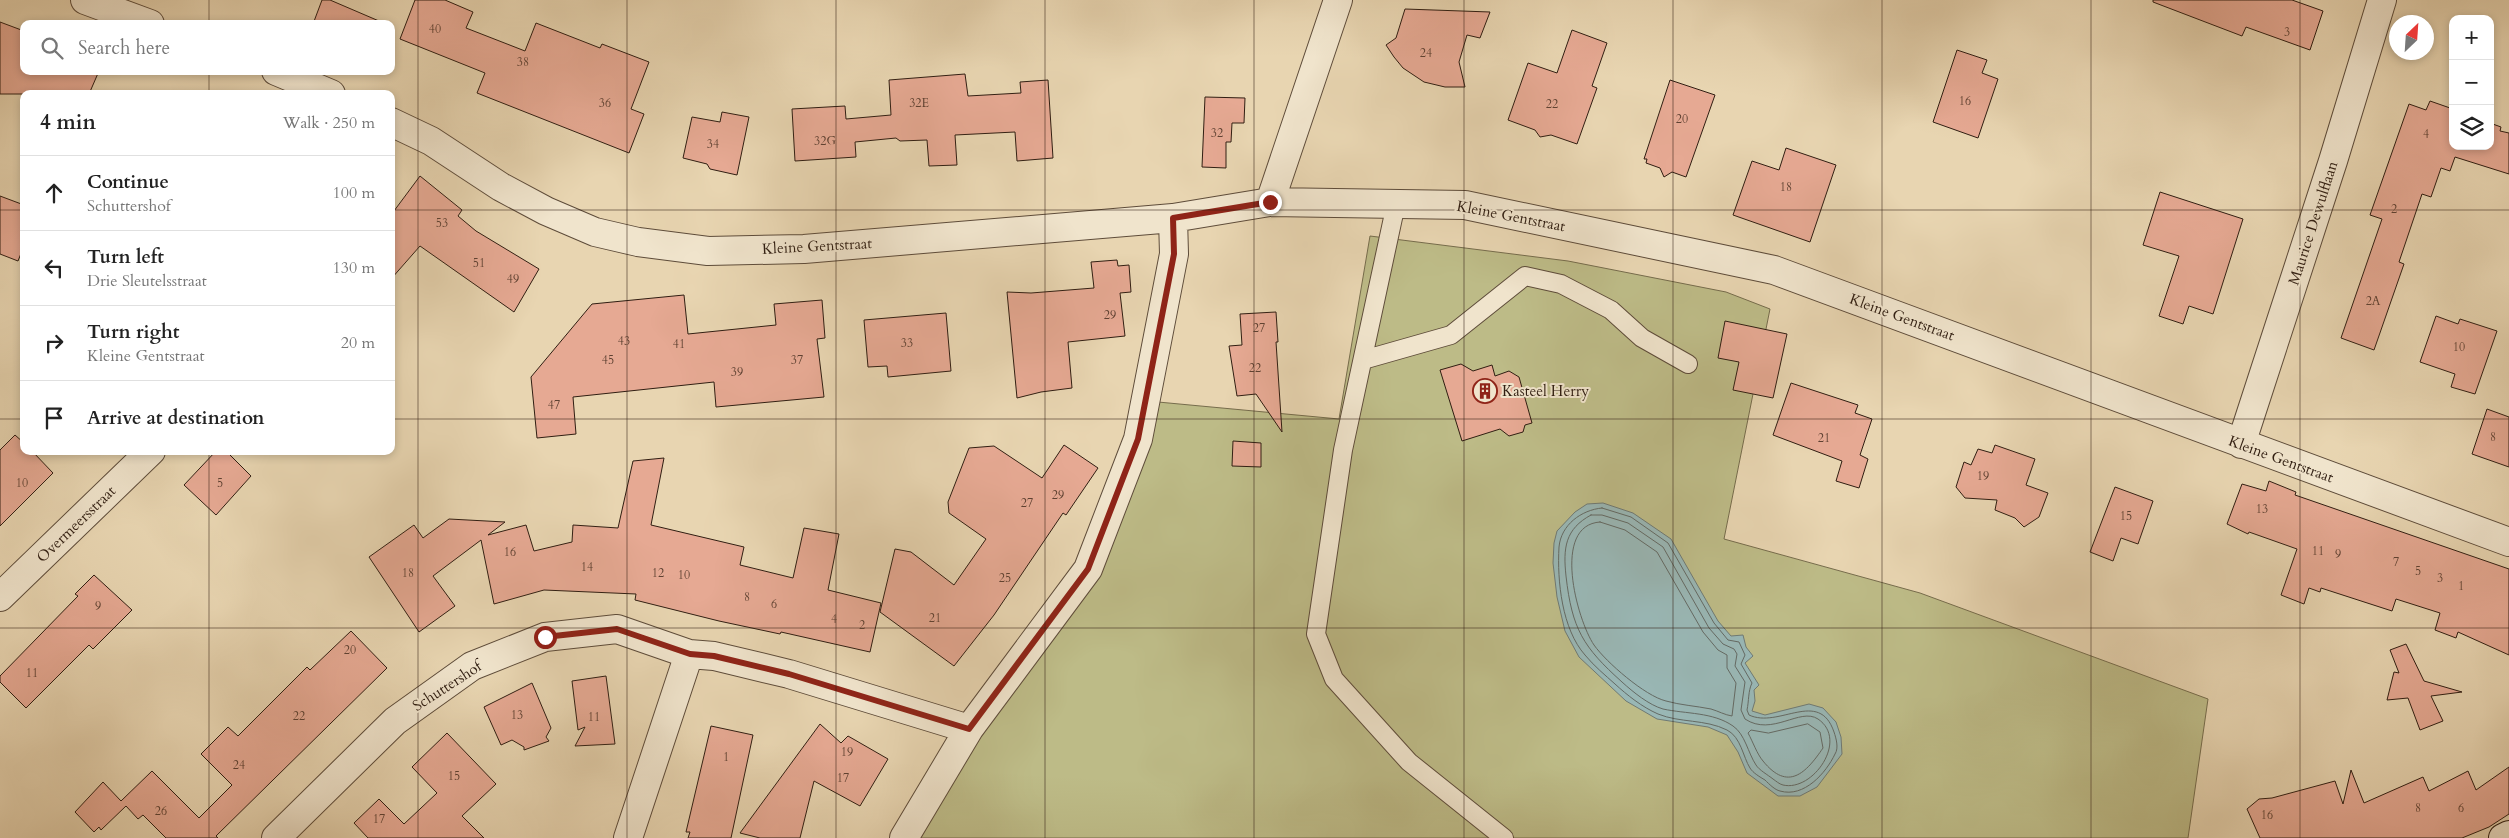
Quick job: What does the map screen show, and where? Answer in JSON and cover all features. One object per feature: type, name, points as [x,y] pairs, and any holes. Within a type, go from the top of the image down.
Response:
[{"type":"street","points":[[85,0],[139,20]]},
{"type":"street","points":[[1270,202],[1338,0]]},
{"type":"street","name":"Maurice Dewulflaan","points":[[2241,444],[2330,170],[2382,0]]},
{"type":"street","points":[[286,75],[322,90]]},
{"type":"street","name":"Kleine Gentstraat","points":[[395,124],[431,141],[502,187],[538,207],[595,232],[638,242],[708,251],[804,249],[1173,218],[1270,202],[1465,204],[1774,270],[2509,542]]},
{"type":"street","points":[[904,838],[969,729],[1088,569],[1138,439],[1174,254],[1173,218]]},
{"type":"street","name":"Overmeersstraat","points":[[0,597],[147,455]]},
{"type":"street","name":"Schuttershof","points":[[276,838],[395,721],[472,666],[545,637],[617,629],[690,654],[714,656],[789,674],[969,729]]},
{"type":"street","points":[[628,838],[690,654]]},
{"type":"street","points":[[2503,838],[2509,835]]},
{"type":"lane","points":[[1396,204],[1343,450],[1316,634],[1334,679],[1409,762],[1504,838]]},
{"type":"lane","points":[[1363,360],[1451,335],[1525,276],[1561,284],[1611,310],[1642,338],[1688,364]]},
{"type":"shaded area","points":[[1370,236],[1568,261],[1726,292],[1770,309],[1724,539],[1920,593],[2208,699],[2188,838],[915,838],[979,728],[1100,568],[1158,402],[1339,419]]},
{"type":"water","points":[[1603,503],[1633,513],[1671,539],[1718,621],[1731,636],[1743,635],[1746,647],[1753,656],[1745,663],[1759,685],[1754,690],[1755,701],[1752,711],[1765,715],[1809,704],[1823,708],[1836,722],[1841,737],[1842,754],[1817,787],[1800,796],[1778,796],[1747,773],[1738,752],[1727,735],[1708,727],[1657,719],[1626,701],[1579,657],[1565,631],[1557,597],[1553,563],[1554,543],[1557,531],[1575,512],[1587,504]]},
{"type":"building","points":[[322,0],[330,0],[377,20],[314,20]]},
{"type":"building","points":[[415,0],[445,0],[473,12],[466,28],[525,51],[536,23],[600,48],[602,44],[649,62],[631,109],[644,114],[629,153],[477,93],[485,73],[400,39]]},
{"type":"building","points":[[2153,0],[2292,0],[2323,11],[2310,50],[2246,27],[2242,36],[2153,2]]},
{"type":"building","points":[[1405,9],[1490,12],[1480,38],[1467,35],[1459,62],[1465,87],[1445,87],[1424,82],[1403,68],[1394,57],[1386,45],[1396,38]]},
{"type":"building","points":[[0,22],[20,30],[20,75],[97,75],[91,90],[20,90],[20,94],[0,94]]},
{"type":"building","points":[[1572,30],[1607,43],[1592,86],[1597,88],[1577,144],[1551,135],[1540,137],[1535,130],[1508,120],[1528,63],[1557,73]]},
{"type":"building","points":[[1957,50],[1987,60],[1982,73],[1998,79],[1978,138],[1933,122]]},
{"type":"building","points":[[965,74],[968,96],[1021,93],[1020,82],[1048,80],[1053,158],[1017,161],[1015,132],[955,135],[957,165],[929,166],[927,140],[900,141],[896,138],[855,142],[856,157],[795,161],[792,109],[845,106],[846,119],[891,115],[889,80]]},
{"type":"building","points":[[1670,80],[1715,95],[1686,177],[1672,172],[1664,177],[1660,168],[1646,163],[1647,159],[1644,159]]},
{"type":"building","points":[[1205,97],[1245,98],[1244,123],[1232,123],[1231,142],[1226,142],[1226,168],[1202,167]]},
{"type":"building","points":[[2430,101],[2449,108],[2449,150],[2494,150],[2494,124],[2501,127],[2500,131],[2509,133],[2509,174],[2455,157],[2450,171],[2441,168],[2431,197],[2422,194],[2399,262],[2404,264],[2374,350],[2341,338],[2382,219],[2370,215],[2409,104],[2426,110]]},
{"type":"building","points":[[722,112],[749,117],[737,175],[710,169],[707,164],[683,158],[692,117],[720,122]]},
{"type":"building","points":[[1786,148],[1836,165],[1810,242],[1733,215],[1752,161],[1779,170]]},
{"type":"building","points":[[420,176],[462,210],[458,216],[476,231],[539,269],[514,312],[420,246],[395,274],[395,210]]},
{"type":"building","points":[[2160,192],[2243,219],[2213,314],[2189,306],[2183,324],[2159,316],[2179,256],[2143,245]]},
{"type":"building","points":[[0,196],[20,204],[20,256],[18,261],[0,254]]},
{"type":"building","points":[[1117,260],[1118,266],[1129,265],[1131,292],[1120,293],[1125,336],[1068,342],[1072,388],[1041,392],[1017,398],[1007,292],[1031,293],[1094,288],[1091,262]]},
{"type":"building","points":[[684,295],[688,334],[776,325],[774,304],[822,300],[825,338],[817,339],[824,397],[716,407],[714,382],[573,397],[576,434],[537,438],[531,377],[592,304]]},
{"type":"building","points":[[1276,312],[1282,432],[1256,394],[1237,396],[1229,346],[1242,345],[1240,314]]},
{"type":"building","points":[[946,313],[951,371],[888,377],[887,366],[868,367],[864,320]]},
{"type":"building","points":[[2436,316],[2458,324],[2460,319],[2497,331],[2475,394],[2451,387],[2455,374],[2420,362]]},
{"type":"building","points":[[1725,321],[1787,334],[1773,398],[1733,390],[1739,362],[1718,358]]},
{"type":"building","name":"Kasteel Herry","points":[[1461,364],[1473,371],[1492,365],[1495,376],[1509,371],[1519,377],[1532,423],[1525,425],[1523,432],[1509,436],[1500,429],[1462,441],[1440,370]]},
{"type":"building","points":[[1791,383],[1858,405],[1855,413],[1872,419],[1860,455],[1868,459],[1859,488],[1836,481],[1842,461],[1773,435]]},
{"type":"building","points":[[2487,409],[2509,417],[2509,467],[2472,454]]},
{"type":"building","points":[[15,435],[20,439],[20,455],[36,455],[53,473],[0,526],[0,450]]},
{"type":"building","points":[[1233,441],[1261,443],[1261,467],[1232,466]]},
{"type":"building","points":[[1064,445],[1098,468],[1066,515],[1063,513],[994,615],[954,666],[880,612],[895,549],[911,552],[954,585],[986,539],[949,513],[948,502],[969,448],[994,446],[1042,478]]},
{"type":"building","points":[[1995,445],[2035,459],[2026,485],[2048,493],[2039,517],[2024,527],[2015,518],[1995,510],[1997,500],[1965,498],[1956,487],[1964,462],[1971,465],[1978,449],[1992,453]]},
{"type":"building","points":[[212,455],[230,455],[251,476],[216,515],[184,485]]},
{"type":"building","points":[[664,458],[651,525],[744,547],[740,565],[793,578],[804,528],[839,534],[828,590],[881,603],[870,652],[781,632],[780,634],[719,621],[635,600],[636,594],[544,590],[494,604],[481,540],[433,576],[455,606],[419,632],[369,557],[414,525],[423,538],[449,519],[505,522],[488,535],[526,525],[534,551],[572,542],[573,525],[618,528],[633,461]]},
{"type":"building","points":[[2269,481],[2296,492],[2295,495],[2509,569],[2509,655],[2458,632],[2456,638],[2435,630],[2440,613],[2396,599],[2392,611],[2321,588],[2320,592],[2309,588],[2304,604],[2281,595],[2297,549],[2249,532],[2248,534],[2227,524],[2242,484],[2266,491]]},
{"type":"building","points":[[2115,487],[2153,501],[2138,544],[2121,538],[2113,561],[2090,552]]},
{"type":"building","points":[[94,575],[132,610],[93,649],[89,645],[26,708],[0,682],[0,676],[78,596],[75,594]]},
{"type":"building","points":[[351,631],[387,668],[216,836],[218,838],[166,838],[143,815],[138,819],[126,806],[101,830],[99,827],[94,832],[75,812],[103,782],[121,801],[152,771],[199,818],[232,785],[201,754],[228,727],[238,736],[307,667],[310,670]]},
{"type":"building","points":[[2406,644],[2424,681],[2462,692],[2431,696],[2443,721],[2420,730],[2408,698],[2387,700],[2394,672],[2399,673],[2390,650]]},
{"type":"building","points":[[606,676],[615,744],[575,746],[585,727],[578,730],[572,681]]},
{"type":"building","points":[[532,683],[551,728],[546,737],[549,741],[524,750],[524,747],[512,740],[501,745],[484,707]]},
{"type":"building","points":[[820,724],[841,743],[848,736],[888,759],[860,806],[814,781],[800,838],[760,838],[740,833]]},
{"type":"building","points":[[711,726],[753,735],[731,838],[688,838],[690,832],[686,832]]},
{"type":"building","points":[[447,733],[496,784],[462,816],[484,838],[368,838],[354,823],[379,799],[404,824],[437,793],[412,767]]},
{"type":"building","points":[[2509,767],[2509,814],[2489,827],[2462,838],[2260,838],[2247,809],[2259,799],[2272,798],[2335,781],[2343,804],[2351,770],[2364,803],[2423,777],[2429,791],[2468,771],[2476,790]]},
{"type":"place","name":"Kasteel Herry","points":[[1485,391]]},
{"type":"route","points":[[545,637],[617,629],[690,654],[714,656],[789,674],[969,729],[1088,569],[1138,439],[1174,254],[1173,218],[1270,202]]}]
